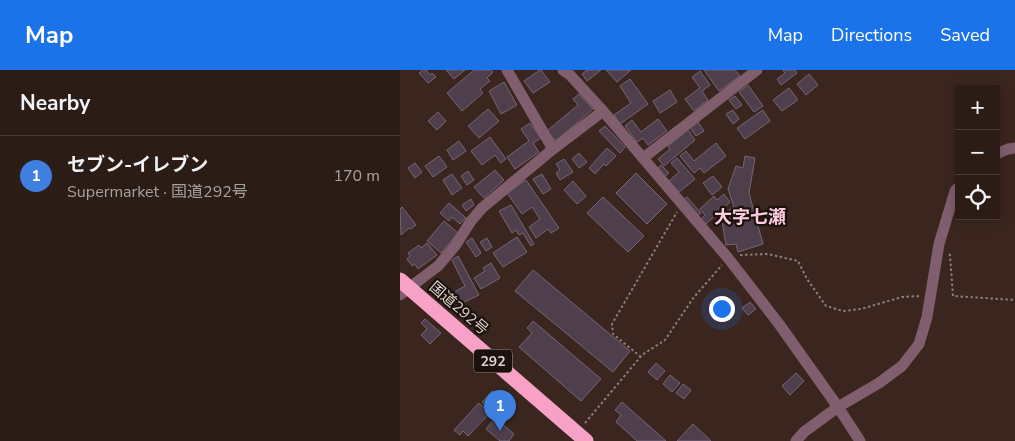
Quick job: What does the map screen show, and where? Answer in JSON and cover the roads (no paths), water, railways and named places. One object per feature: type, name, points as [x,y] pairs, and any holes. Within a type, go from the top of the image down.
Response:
[{"type":"highway","name":"国道292号","points":[[403,288],[581,437]]},
{"type":"street","points":[[507,70],[553,149]]},
{"type":"street","points":[[569,72],[728,258],[779,324],[860,441]]},
{"type":"street","points":[[643,158],[751,72]]},
{"type":"street","points":[[403,288],[438,266],[482,208],[553,149],[603,111]]},
{"type":"street","points":[[1000,152],[1015,148]]},
{"type":"street","points":[[796,441],[804,432],[838,407],[879,383],[902,366],[919,344],[927,317],[939,244],[955,191]]},
{"type":"place","name":"セブン-イレブン","points":[[500,431]]},
{"type":"district","name":"大字七瀬","points":[[750,217]]}]
